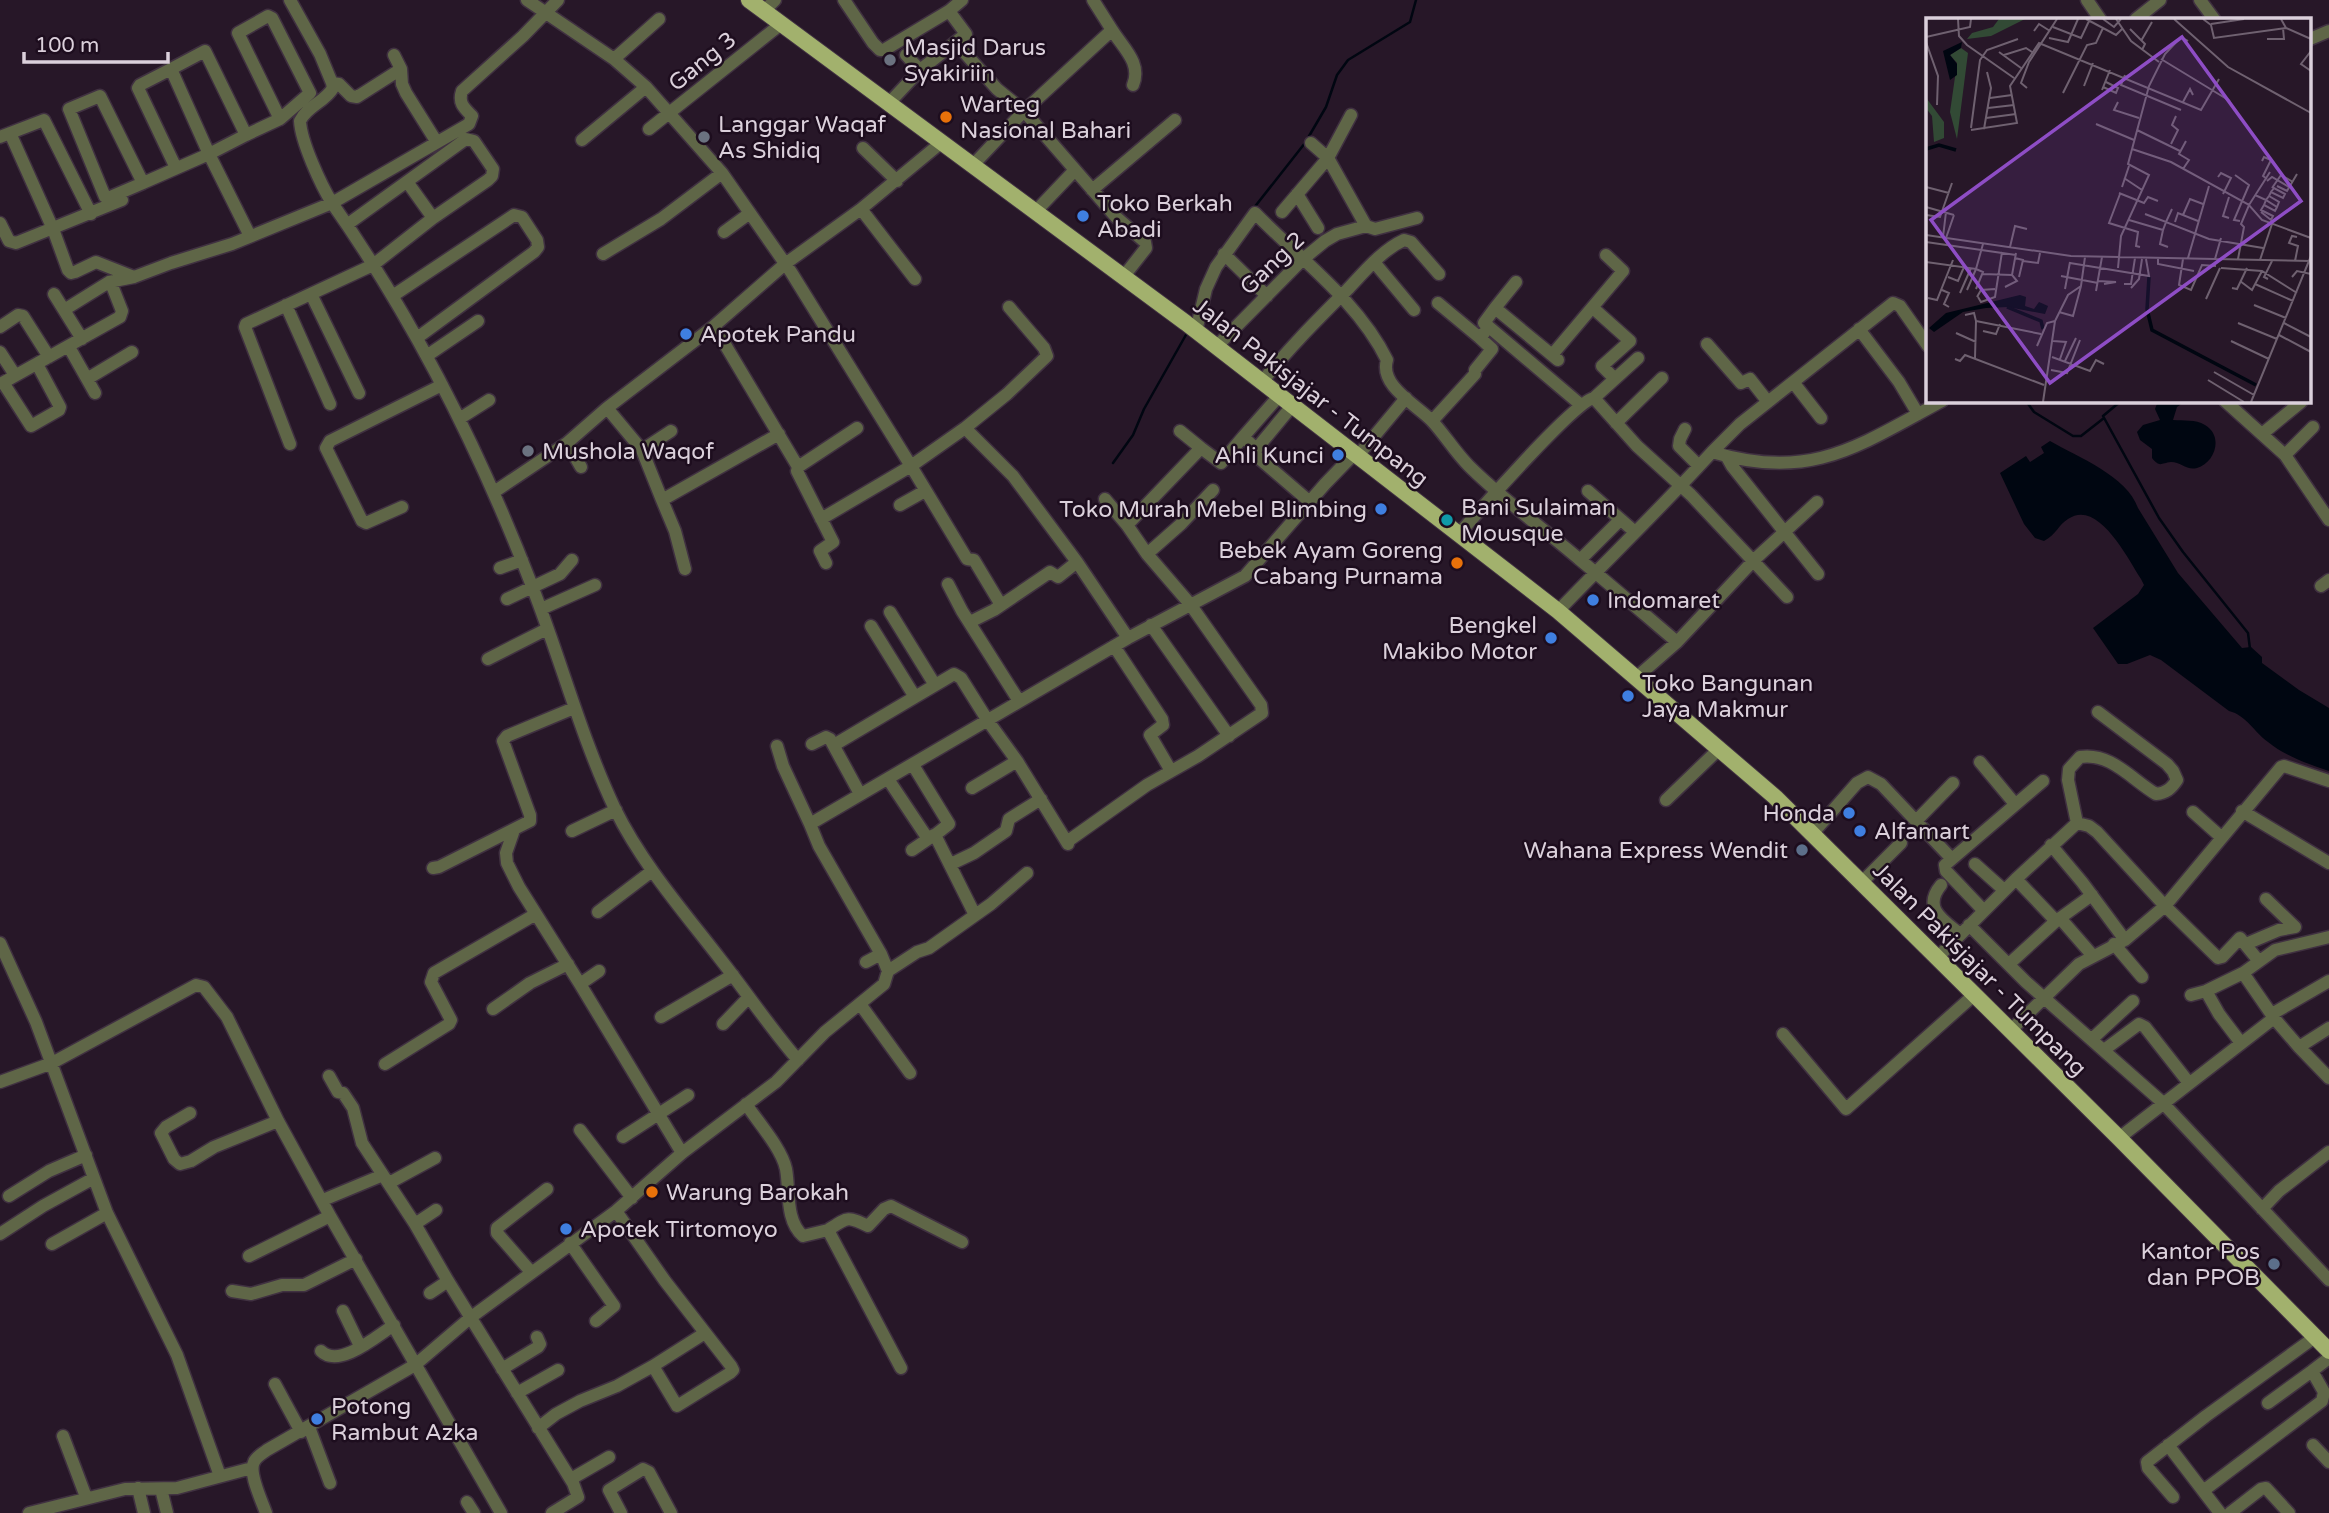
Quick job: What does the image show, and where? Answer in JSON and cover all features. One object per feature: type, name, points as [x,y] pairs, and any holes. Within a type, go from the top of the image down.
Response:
[{"type":"main road","name":"Jalan Pakisjajar - Tumpang","points":[[749,0],[770,6],[781,24],[1217,346],[1558,611],[1637,677],[1759,782],[2119,1138],[2329,1351]]},
{"type":"street","points":[[290,0],[320,54],[333,88],[306,112],[300,121],[311,160],[323,188],[394,295],[428,355],[494,492],[541,609],[574,708],[616,810],[652,872],[794,1055]]},
{"type":"street","points":[[527,0],[614,58],[671,113],[722,173],[785,264],[967,559],[974,560],[1002,604]]},
{"type":"street","points":[[64,310],[111,283],[232,244],[332,203],[469,124],[472,117],[461,104],[462,91],[558,0]]},
{"type":"street","points":[[844,0],[880,50],[949,11],[962,0]]},
{"type":"street","points":[[1093,0],[1135,63],[1136,77],[1133,85]]},
{"type":"street","points":[[2088,0],[2099,18]]},
{"type":"street","points":[[2137,18],[2160,0]]},
{"type":"street","points":[[2200,0],[2213,18]]},
{"type":"street","points":[[890,102],[920,70],[956,44],[966,32],[949,11]]},
{"type":"street","points":[[0,223],[11,243],[53,229],[90,214],[176,168],[280,119],[310,93],[272,18],[268,16],[238,33],[280,119]]},
{"type":"street","points":[[614,58],[659,19]]},
{"type":"street","name":"Gang 3","points":[[649,129],[781,24]]},
{"type":"street","points":[[973,165],[1024,111],[1112,30]]},
{"type":"street","points":[[2312,38],[2329,32]]},
{"type":"street","points":[[956,44],[990,82],[1024,111],[1116,217],[1146,243],[1146,248],[1124,276]]},
{"type":"street","points":[[176,168],[138,88],[205,51],[246,135]]},
{"type":"street","points":[[394,55],[401,69],[406,93],[436,141]]},
{"type":"street","points":[[906,55],[920,70]]},
{"type":"street","points":[[171,69],[250,236]]},
{"type":"street","points":[[332,83],[342,85],[351,96],[357,97],[401,69]]},
{"type":"street","points":[[582,140],[646,87]]},
{"type":"street","points":[[100,96],[145,186],[105,197],[69,109],[100,96]]},
{"type":"street","points":[[1282,212],[1328,158],[1351,115]]},
{"type":"street","points":[[90,214],[44,120],[5,135],[53,229],[68,270],[71,273],[96,262],[134,277]]},
{"type":"street","points":[[1092,190],[1175,120]]},
{"type":"street","points":[[290,444],[245,325],[373,265],[492,176],[494,169],[474,141],[462,141],[408,183],[348,224]]},
{"type":"street","points":[[494,492],[567,443],[607,408],[714,326],[785,264],[861,209],[942,142]]},
{"type":"street","points":[[1311,144],[1328,158],[1366,226]]},
{"type":"street","points":[[863,148],[897,181]]},
{"type":"street","points":[[1036,211],[1075,170]]},
{"type":"street","points":[[603,254],[661,219],[722,173]]},
{"type":"street","points":[[408,183],[433,218]]},
{"type":"street","points":[[1297,194],[1318,228]]},
{"type":"street","points":[[861,209],[915,279]]},
{"type":"street","points":[[724,232],[750,213]]},
{"type":"street","points":[[1193,328],[1206,289],[1224,254],[1255,213],[1360,317],[1387,360],[1384,368],[1386,376],[1432,421],[1467,464],[1496,492],[1677,642]]},
{"type":"street","points":[[394,295],[514,215],[522,217],[537,240],[538,247],[534,252],[417,338]]},
{"type":"street","name":"Gang 2","points":[[1217,346],[1302,260],[1331,237],[1366,226],[1375,229],[1417,218]]},
{"type":"street","points":[[1262,382],[1285,353],[1374,262],[1404,240],[1411,242],[1439,274]]},
{"type":"street","points":[[1224,254],[1267,296]]},
{"type":"street","points":[[1495,308],[1555,357],[1624,271],[1606,255]]},
{"type":"street","points":[[1374,262],[1414,310]]},
{"type":"street","points":[[1516,282],[1484,323],[1581,405]]},
{"type":"street","points":[[0,327],[18,315],[23,316],[43,360],[60,407],[59,411],[34,426],[28,425],[4,384],[7,380],[15,376],[43,360],[82,339],[120,317],[122,312],[111,283]]},
{"type":"street","points":[[311,293],[359,393]]},
{"type":"street","points":[[54,294],[82,339]]},
{"type":"street","points":[[1558,611],[1682,486],[1727,436],[1895,302],[1926,343]]},
{"type":"street","points":[[1432,421],[1475,374],[1475,370],[1492,349],[1438,303]]},
{"type":"street","points":[[286,305],[330,404]]},
{"type":"street","points":[[821,519],[911,466],[965,428],[1007,394],[1047,356],[1044,348],[1009,307]]},
{"type":"street","points":[[1593,308],[1630,341],[1602,366],[1615,379]]},
{"type":"street","points":[[428,355],[478,321]]},
{"type":"street","points":[[714,326],[798,467],[797,471],[832,542],[820,551],[826,563]]},
{"type":"street","points":[[1479,338],[1489,327]]},
{"type":"street","points":[[1859,329],[1899,382],[1918,414]]},
{"type":"street","points":[[1706,344],[1741,383],[1750,379],[1768,402]]},
{"type":"street","points":[[69,346],[95,393]]},
{"type":"street","points":[[0,352],[15,376]]},
{"type":"street","points":[[87,379],[132,352]]},
{"type":"street","points":[[1458,534],[1581,405],[1594,398],[1638,358]]},
{"type":"street","points":[[1616,423],[1662,378]]},
{"type":"street","points":[[1793,382],[1821,418]]},
{"type":"street","points":[[402,507],[366,523],[362,521],[326,448],[330,441],[442,385]]},
{"type":"street","points":[[810,824],[1128,638],[1245,576],[1354,454],[1361,452],[1406,398]]},
{"type":"street","points":[[1594,398],[1637,446],[1682,486],[1787,597]]},
{"type":"street","points":[[459,419],[489,400]]},
{"type":"street","points":[[1180,430],[1221,463],[1243,438],[1286,401]]},
{"type":"street","points":[[1253,453],[1286,401]]},
{"type":"street","points":[[1712,452],[1767,463],[1807,462],[1828,458],[1878,437],[1940,402]]},
{"type":"street","points":[[2226,402],[2285,455],[2329,520]]},
{"type":"street","points":[[2262,434],[2301,402]]},
{"type":"street","points":[[607,408],[642,450],[675,531],[685,569]]},
{"type":"street","points":[[2285,455],[2313,427]]},
{"type":"street","points":[[798,467],[857,428]]},
{"type":"street","points":[[965,428],[1013,476],[1077,562],[1128,638]]},
{"type":"street","points":[[1685,429],[1679,446],[1699,466]]},
{"type":"street","points":[[642,450],[671,431]]},
{"type":"street","points":[[662,500],[779,434]]},
{"type":"street","points":[[1243,438],[1252,446],[1253,453],[1310,502]]},
{"type":"street","points":[[567,443],[581,467]]},
{"type":"street","points":[[1127,525],[1201,448]]},
{"type":"street","points":[[1727,457],[1818,574]]},
{"type":"street","points":[[1147,554],[1181,524],[1213,490]]},
{"type":"street","points":[[900,505],[925,491]]},
{"type":"street","points":[[1588,491],[1635,532]]},
{"type":"street","points":[[834,744],[952,675],[957,675],[1017,761],[1068,843],[1171,771],[1258,717],[1263,709],[1190,604],[1105,499]]},
{"type":"street","points":[[1637,677],[1677,642],[1754,560],[1817,502]]},
{"type":"street","points":[[1580,559],[1620,520]]},
{"type":"street","points":[[500,568],[522,560]]},
{"type":"street","points":[[507,599],[563,572],[572,560]]},
{"type":"street","points":[[970,622],[1050,572],[1057,577],[1077,562]]},
{"type":"street","points":[[948,584],[1019,701]]},
{"type":"street","points":[[541,609],[595,585]]},
{"type":"street","points":[[890,612],[935,685]]},
{"type":"street","points":[[1151,625],[1229,736]]},
{"type":"street","points":[[871,626],[915,697]]},
{"type":"street","points":[[488,659],[547,629]]},
{"type":"street","points":[[1114,646],[1162,719],[1163,725],[1150,735],[1171,771]]},
{"type":"street","points":[[433,868],[530,821],[503,741],[508,736],[574,708]]},
{"type":"street","points":[[2077,823],[2068,769],[2080,757],[2099,757],[2113,763],[2156,794],[2164,793],[2177,780],[2167,764],[2098,712]]},
{"type":"street","points":[[812,744],[827,737],[834,744],[860,794]]},
{"type":"street","points":[[264,1513],[252,1468],[255,1459],[415,1365],[470,1318],[616,1211],[682,1153],[776,1082],[794,1055],[884,984],[888,971],[881,954],[819,846],[783,766],[777,746]]},
{"type":"street","points":[[1666,800],[1720,748]]},
{"type":"street","points":[[972,788],[1017,761]]},
{"type":"street","points":[[1980,762],[2015,804]]},
{"type":"street","points":[[912,850],[950,824],[913,765]]},
{"type":"street","points":[[2010,1031],[2070,972],[2120,942],[2165,906],[2281,767],[2329,781]]},
{"type":"street","points":[[1812,834],[1857,783],[1868,777],[1881,784],[1951,858]]},
{"type":"street","points":[[888,779],[951,864],[975,915]]},
{"type":"street","points":[[1984,911],[1946,872],[1945,865],[2043,781]]},
{"type":"street","points":[[1916,821],[1952,783]]},
{"type":"street","points":[[951,864],[974,853],[1006,831],[1009,819],[1041,799]]},
{"type":"street","points":[[572,831],[616,810]]},
{"type":"street","points":[[2242,811],[2329,863]]},
{"type":"street","points":[[2193,812],[2221,837]]},
{"type":"street","points":[[1937,958],[2016,878],[2077,823]]},
{"type":"street","points":[[2077,823],[2089,826],[2097,832],[2165,906],[2218,958],[2240,938],[2258,960]]},
{"type":"street","points":[[514,830],[506,853],[507,863],[519,887],[682,1153]]},
{"type":"street","points":[[1861,883],[1901,843]]},
{"type":"street","points":[[2051,845],[2092,895],[2142,977]]},
{"type":"street","points":[[1975,864],[2004,890]]},
{"type":"street","points":[[598,912],[652,872]]},
{"type":"street","points":[[888,971],[917,952],[929,948],[1027,873]]},
{"type":"street","points":[[2016,878],[2093,956]]},
{"type":"street","points":[[1941,885],[1934,897],[1938,916],[1964,930],[2009,964],[2162,1102],[2329,1280]]},
{"type":"street","points":[[2009,964],[2058,920],[2092,895]]},
{"type":"street","points":[[2246,944],[2279,930],[2301,926],[2266,899]]},
{"type":"street","points":[[385,1064],[449,1024],[451,1020],[431,982],[434,973],[536,914]]},
{"type":"street","points":[[2191,995],[2206,991],[2243,973],[2275,950],[2329,937]]},
{"type":"street","points":[[0,943],[52,1063],[107,1213],[177,1355],[220,1476]]},
{"type":"street","points":[[866,962],[881,954]]},
{"type":"street","points":[[493,1009],[530,983],[568,964]]},
{"type":"street","points":[[580,984],[599,971]]},
{"type":"street","points":[[2243,973],[2299,1048],[2329,1077]]},
{"type":"street","points":[[661,1017],[733,975]]},
{"type":"street","points":[[2119,1138],[2273,1016],[2329,981]]},
{"type":"street","points":[[0,1082],[52,1063],[200,984],[207,989],[227,1017],[278,1121],[330,1216],[502,1513]]},
{"type":"street","points":[[2206,991],[2241,1043]]},
{"type":"street","points":[[1783,1034],[1846,1109],[1975,995]]},
{"type":"street","points":[[723,1024],[749,997]]},
{"type":"street","points":[[2092,1039],[2133,1001]]},
{"type":"street","points":[[860,1004],[910,1073]]},
{"type":"street","points":[[2104,1050],[2139,1024],[2145,1027],[2189,1083]]},
{"type":"street","points":[[2299,1048],[2329,1028]]},
{"type":"street","points":[[329,1076],[338,1092],[343,1093],[353,1108],[362,1143],[415,1224],[470,1318],[571,1479],[578,1497],[552,1513]]},
{"type":"street","points":[[623,1137],[688,1095]]},
{"type":"street","points":[[746,1104],[785,1166],[789,1206],[800,1234],[807,1236],[828,1230],[847,1218],[868,1227],[884,1209],[891,1206],[962,1242]]},
{"type":"street","points":[[190,1113],[166,1127],[161,1133],[174,1159],[180,1164],[278,1121]]},
{"type":"street","points":[[580,1130],[632,1198]]},
{"type":"street","points":[[2262,1209],[2279,1191],[2329,1152]]},
{"type":"street","points":[[9,1196],[49,1171],[86,1155]]},
{"type":"street","points":[[323,1200],[386,1179],[435,1158]]},
{"type":"street","points":[[0,1234],[94,1178]]},
{"type":"street","points":[[531,1272],[497,1233],[496,1228],[548,1189]]},
{"type":"street","points":[[415,1224],[436,1210]]},
{"type":"street","points":[[616,1211],[733,1370],[677,1406],[653,1366]]},
{"type":"street","points":[[52,1244],[107,1213]]},
{"type":"street","points":[[249,1256],[330,1216]]},
{"type":"street","points":[[828,1230],[901,1368]]},
{"type":"street","points":[[570,1243],[614,1306],[596,1321]]},
{"type":"street","points":[[232,1291],[251,1294],[282,1285],[304,1285],[356,1259]]},
{"type":"street","points":[[430,1293],[448,1281]]},
{"type":"street","points":[[343,1311],[360,1346]]},
{"type":"street","points":[[321,1351],[326,1355],[341,1357],[394,1325]]},
{"type":"street","points":[[538,1428],[556,1414],[617,1386],[705,1333]]},
{"type":"street","points":[[502,1369],[538,1347],[540,1344],[537,1337]]},
{"type":"street","points":[[2173,1497],[2147,1466],[2147,1462],[2315,1337]]},
{"type":"street","points":[[2268,1403],[2329,1358]]},
{"type":"street","points":[[517,1393],[558,1370]]},
{"type":"street","points":[[2203,1492],[2322,1401],[2324,1392],[2312,1371]]},
{"type":"street","points":[[275,1384],[305,1430],[330,1482]]},
{"type":"street","points":[[63,1436],[86,1497]]},
{"type":"street","points":[[2168,1445],[2220,1513]]},
{"type":"street","points":[[2313,1445],[2329,1462]]},
{"type":"street","points":[[571,1479],[608,1457]]},
{"type":"street","points":[[29,1513],[86,1497],[138,1488],[177,1488],[252,1468]]},
{"type":"street","points":[[621,1513],[609,1490],[643,1469],[649,1472],[671,1513]]},
{"type":"street","points":[[138,1488],[144,1513]]},
{"type":"street","points":[[2230,1513],[2260,1489],[2266,1488],[2289,1513]]},
{"type":"street","points":[[161,1489],[167,1513]]},
{"type":"shaded area","points":[[2158,402],[2184,402],[2177,407],[2173,420],[2197,422],[2211,430],[2216,442],[2209,461],[2197,468],[2190,468],[2175,462],[2159,464],[2155,461],[2152,458],[2152,449],[2140,440],[2137,432],[2143,425],[2160,420],[2155,409]]},
{"type":"shaded area","points":[[2050,441],[2100,468],[2124,486],[2178,573],[2242,648],[2251,647],[2262,657],[2262,663],[2329,708],[2329,771],[2275,747],[2240,716],[2229,711],[2161,660],[2150,655],[2127,664],[2118,664],[2093,628],[2138,594],[2144,585],[2128,558],[2101,523],[2090,517],[2079,515],[2068,519],[2044,541],[2035,538],[2024,524],[2000,473],[2026,456],[2030,462],[2044,453],[2041,447]]},
{"type":"waterway","points":[[1253,209],[1305,143],[1326,107],[1337,75],[1348,60],[1410,22],[1416,0]]},
{"type":"waterway","points":[[1113,463],[1133,435],[1144,409],[1187,333]]},
{"type":"waterway","points":[[2027,402],[2034,412],[2073,436],[2081,436],[2104,418]]},
{"type":"waterway","points":[[2120,402],[2103,416],[2159,518],[2248,633],[2250,649]]},
{"type":"place","name":"Masjid Darus Syakiriin","points":[[890,60]]},
{"type":"place","name":"Warteg Nasional Bahari","points":[[946,117]]},
{"type":"place","name":"Langgar Waqaf As Shidiq","points":[[704,137]]},
{"type":"place","name":"Toko Berkah Abadi","points":[[1083,216]]},
{"type":"place","name":"Apotek Pandu","points":[[686,334]]},
{"type":"place","name":"Mushola Waqof","points":[[528,451]]},
{"type":"place","name":"Ahli Kunci","points":[[1338,455]]},
{"type":"place","name":"Toko Murah Mebel Blimbing","points":[[1381,509]]},
{"type":"place","name":"Bani Sulaiman Mousque","points":[[1447,520]]},
{"type":"place","name":"Bebek Ayam Goreng Cabang Purnama","points":[[1457,563]]},
{"type":"place","name":"Indomaret","points":[[1593,600]]},
{"type":"place","name":"Bengkel Makibo Motor","points":[[1551,638]]},
{"type":"place","name":"Toko Bangunan Jaya Makmur","points":[[1628,696]]},
{"type":"place","name":"Honda","points":[[1849,813]]},
{"type":"place","name":"Alfamart","points":[[1860,831]]},
{"type":"place","name":"Wahana Express Wendit","points":[[1802,850]]},
{"type":"place","name":"Warung Barokah","points":[[652,1192]]},
{"type":"place","name":"Apotek Tirtomoyo","points":[[566,1229]]},
{"type":"place","name":"Kantor Pos dan PPOB","points":[[2274,1264]]},
{"type":"place","name":"Potong Rambut Azka","points":[[317,1419]]}]
